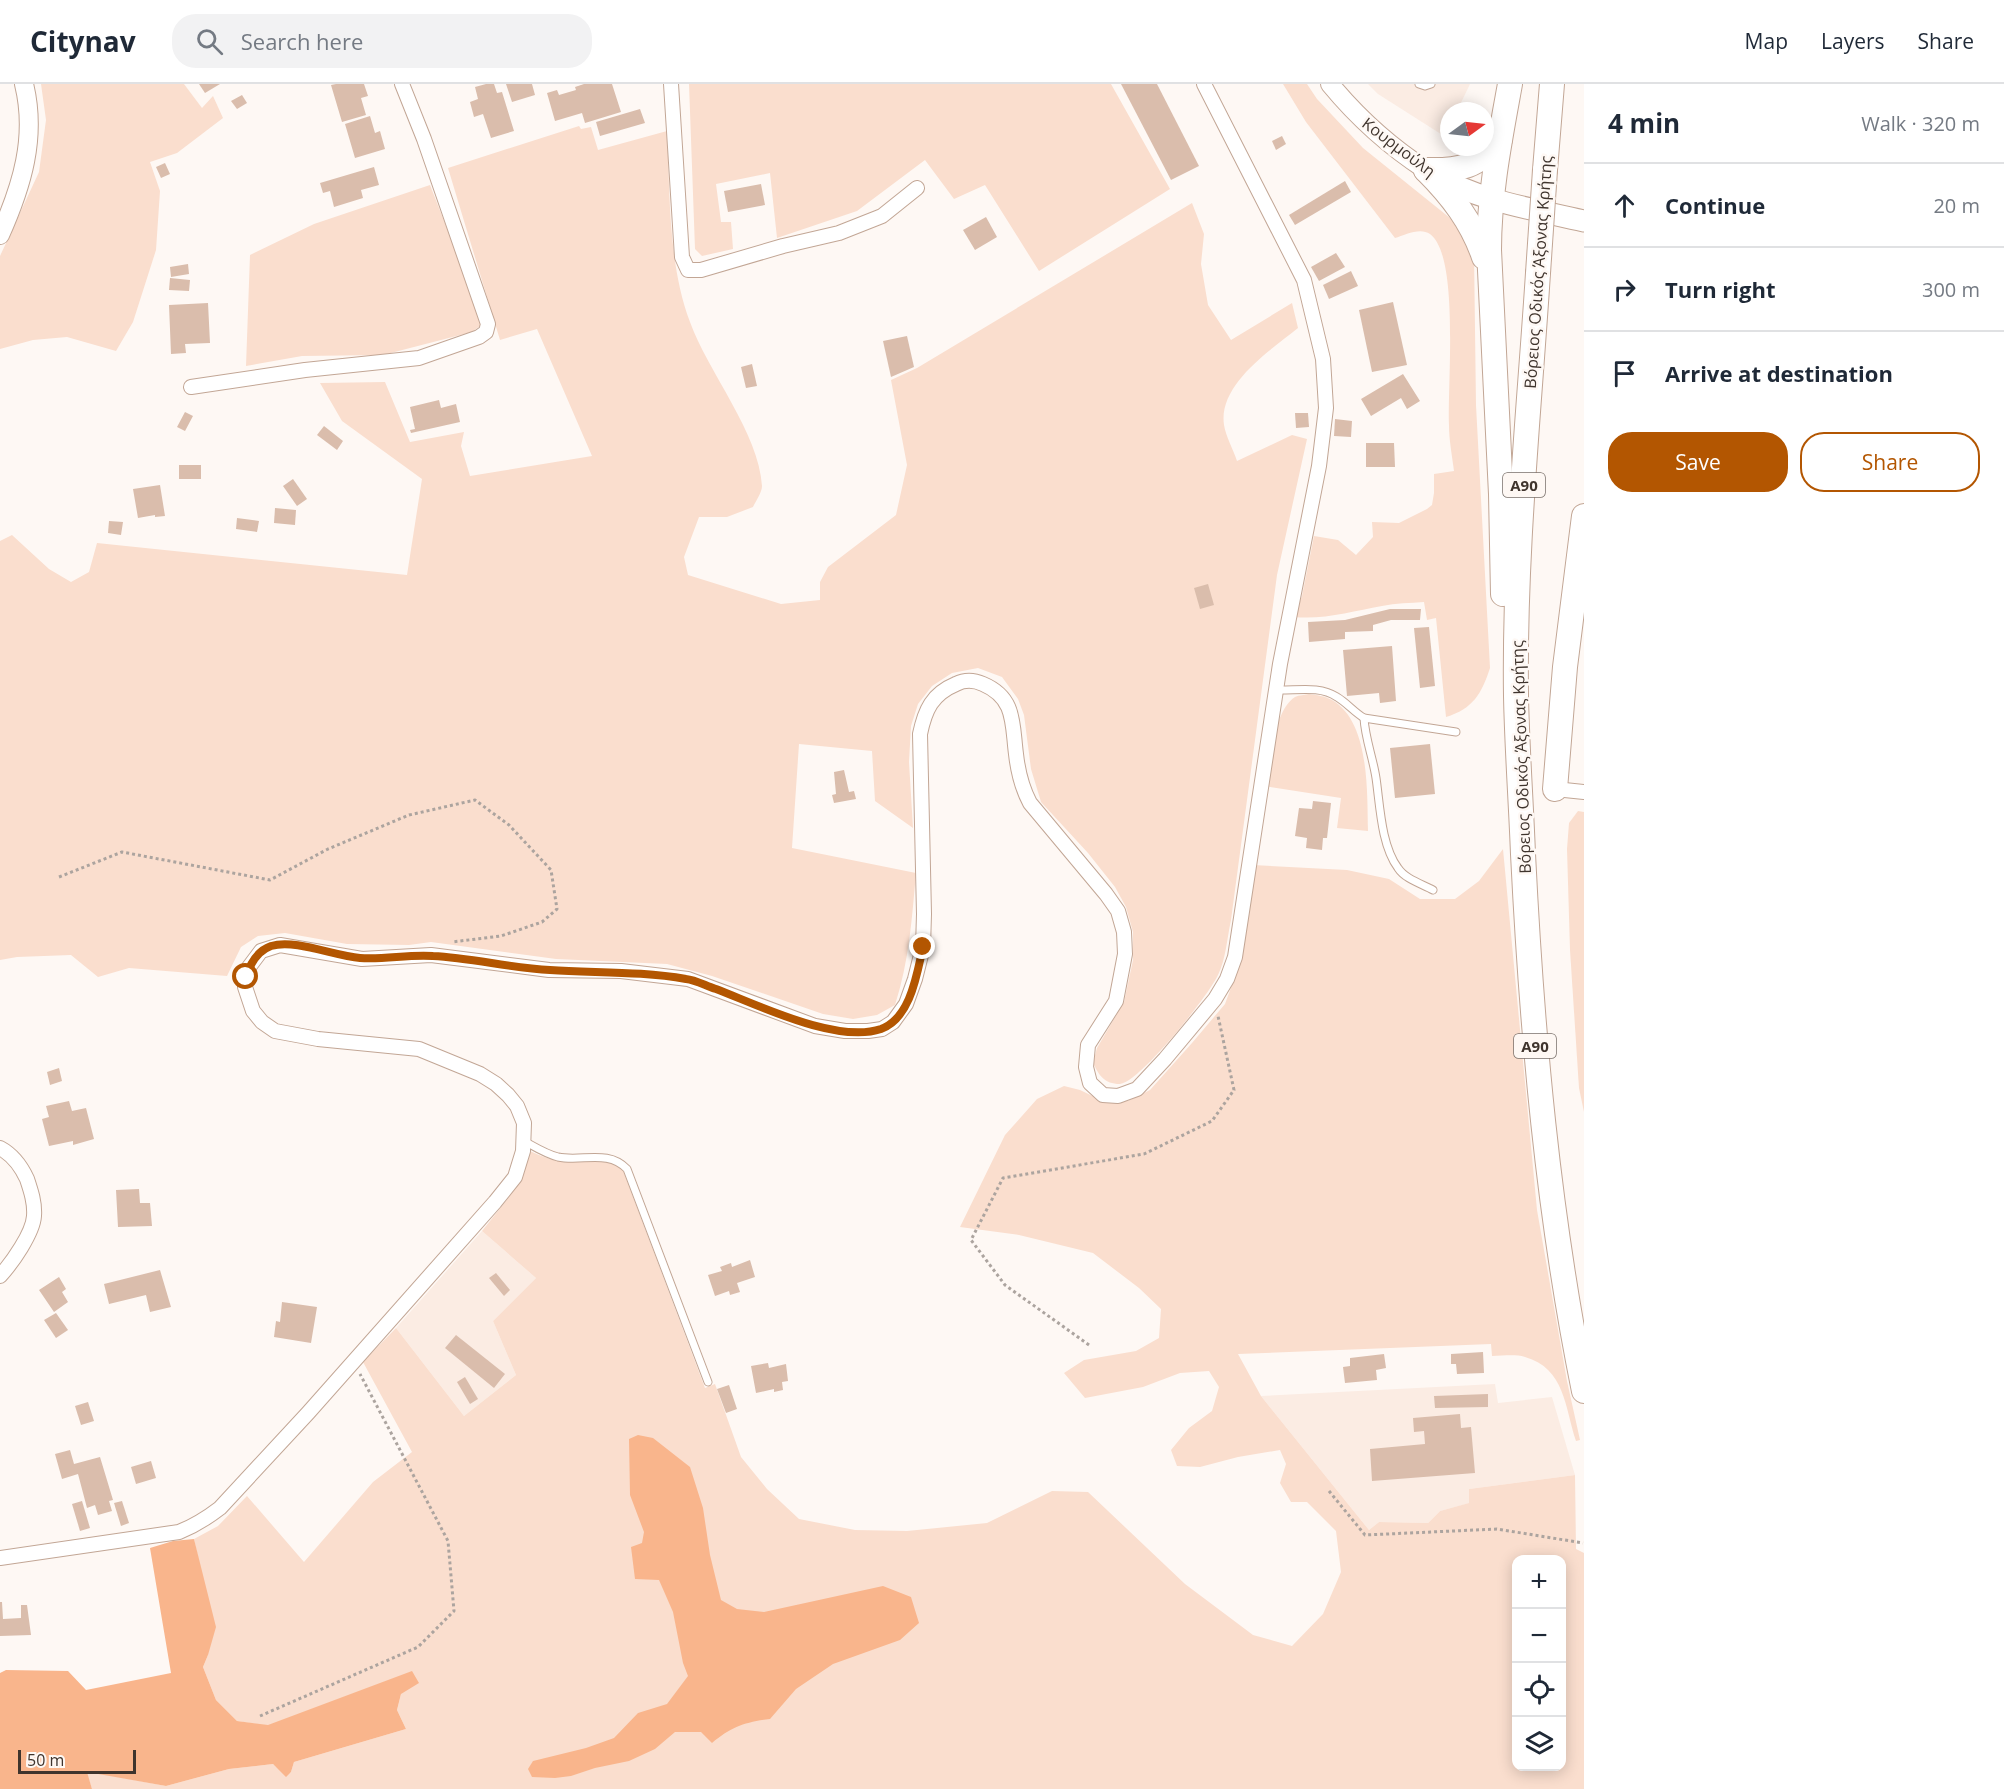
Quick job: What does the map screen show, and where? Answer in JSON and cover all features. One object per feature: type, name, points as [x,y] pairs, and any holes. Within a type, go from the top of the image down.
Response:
[{"type":"highway","points":[[1510,84],[1489,223],[1504,652],[1516,697]]},
{"type":"highway","name":"Βόρειος Οδικός Άξονας Κρήτης","points":[[1552,84],[1519,557],[1516,697],[1528,964],[1540,1105],[1558,1245],[1584,1391]]},
{"type":"highway","points":[[1426,170],[1447,171],[1475,164],[1488,154],[1500,139]]},
{"type":"highway","points":[[1426,170],[1447,191],[1468,221],[1485,259],[1490,283]]},
{"type":"highway","points":[[1555,789],[1565,667],[1584,516]]},
{"type":"main road","points":[[0,235],[21,186],[26,160],[29,105],[24,84]]},
{"type":"main road","name":"Κουρμούλη","points":[[1330,84],[1350,108],[1377,134],[1426,170],[1460,188],[1492,199],[1584,220]]},
{"type":"street","points":[[191,387],[305,370],[419,358],[479,337],[486,332],[488,324],[424,139],[402,84]]},
{"type":"street","points":[[671,84],[682,257],[688,270],[701,270],[783,246],[839,233],[882,216],[917,188]]},
{"type":"street","points":[[0,1558],[179,1532],[197,1525],[220,1508],[353,1362],[495,1202],[514,1177],[524,1141],[524,1123],[517,1106],[496,1084],[480,1074],[420,1049],[318,1039],[275,1031],[253,1011],[245,987],[249,967],[261,951],[280,945],[362,959],[431,955],[549,970],[633,972],[688,979],[815,1026],[845,1031],[882,1029],[893,1022],[906,1004],[923,947],[920,734],[924,717],[930,703],[941,691],[959,682],[976,681],[996,690],[1007,704],[1013,725],[1023,788],[1030,803],[1107,894],[1118,911],[1124,932],[1125,954],[1116,1001],[1088,1045],[1086,1066],[1090,1083],[1103,1095],[1118,1095],[1137,1089],[1215,999],[1227,979],[1235,957],[1275,690],[1319,466],[1326,408],[1323,359],[1304,280],[1204,84]]},
{"type":"street","points":[[1555,789],[1584,792]]},
{"type":"street","points":[[0,1148],[8,1152],[22,1168],[32,1192],[34,1217],[26,1240],[0,1276]]},
{"type":"lane","points":[[1419,84],[1425,86],[1431,84]]},
{"type":"lane","points":[[1275,690],[1315,689],[1329,692],[1364,718],[1456,732]]},
{"type":"lane","points":[[1364,718],[1376,777],[1384,835],[1392,856],[1398,869],[1414,881],[1433,890]]},
{"type":"lane","points":[[524,1141],[558,1157],[610,1158],[627,1168],[708,1382]]},
{"type":"path","points":[[59,877],[122,852],[270,880],[328,849],[409,815],[475,800],[509,825],[551,870],[557,909],[542,922],[501,936],[450,942]]},
{"type":"path","points":[[1089,1345],[1005,1285],[971,1240],[1004,1178],[1144,1154],[1212,1121],[1234,1090],[1215,999]]},
{"type":"path","points":[[260,1716],[418,1647],[454,1611],[448,1541],[353,1362]]},
{"type":"path","points":[[1329,1491],[1365,1535],[1497,1529],[1583,1543]]},
{"type":"shaded area","points":[[41,84],[184,84],[202,108],[213,96],[223,118],[177,153],[150,162],[160,191],[156,250],[133,322],[116,351],[67,337],[33,340],[0,349],[0,256],[39,172],[46,120]]},
{"type":"shaded area","points":[[689,84],[1111,84],[1170,189],[1039,271],[985,185],[954,199],[925,160],[857,211],[777,238],[770,173],[716,184],[721,222],[731,222],[733,249],[702,256],[695,249]]},
{"type":"shaded area","points":[[1283,84],[1307,84],[1317,99],[1363,148],[1450,218],[1474,253],[1476,405],[1490,668],[1484,685],[1470,705],[1446,717],[1436,618],[1427,620],[1424,602],[1387,605],[1327,616],[1294,617],[1302,596],[1314,536],[1338,540],[1356,555],[1373,537],[1372,522],[1399,523],[1427,509],[1432,505],[1434,474],[1454,471],[1449,431],[1449,294],[1439,247],[1430,234],[1422,231],[1395,238],[1306,122]]},
{"type":"shaded area","points":[[1368,84],[1470,84],[1461,102],[1440,102],[1440,133],[1378,94]]},
{"type":"shaded area","points":[[579,126],[581,129],[591,127],[598,150],[667,131],[671,228],[683,300],[698,341],[752,445],[759,466],[762,486],[753,507],[727,517],[699,517],[684,557],[688,575],[781,604],[820,600],[820,582],[828,567],[896,515],[907,465],[891,380],[917,368],[1192,203],[1204,234],[1201,264],[1208,305],[1231,340],[1292,303],[1298,328],[1249,369],[1229,396],[1224,410],[1225,430],[1237,461],[1292,435],[1307,439],[1277,575],[1225,955],[1218,975],[1188,1018],[1157,1054],[1130,1080],[1120,1084],[1106,1081],[1093,1063],[1097,1048],[1124,1002],[1133,960],[1133,932],[1126,907],[1115,887],[1088,853],[1041,802],[1031,769],[1024,715],[1018,699],[1002,677],[978,668],[952,673],[932,686],[918,704],[911,726],[909,762],[913,828],[875,801],[872,751],[799,744],[792,848],[916,873],[909,940],[900,989],[895,1005],[877,1015],[853,1019],[823,1014],[712,976],[667,964],[556,959],[431,942],[409,945],[347,944],[285,933],[258,936],[241,947],[227,976],[129,968],[98,977],[71,955],[0,960],[0,541],[12,535],[49,569],[71,582],[89,572],[97,543],[407,575],[422,479],[342,421],[320,383],[385,382],[410,442],[464,432],[461,446],[470,476],[592,456],[537,329],[500,340],[448,168]]},
{"type":"shaded area","points":[[430,185],[482,318],[480,326],[472,332],[383,355],[302,356],[246,366],[250,255],[314,224]]},
{"type":"shaded area","points":[[1309,694],[1332,700],[1344,710],[1354,724],[1364,759],[1368,831],[1337,828],[1341,798],[1264,786],[1273,738],[1282,713],[1295,697]]},
{"type":"shaded area","points":[[1578,811],[1584,812],[1584,1112],[1579,1088],[1570,950],[1567,849],[1569,823]]},
{"type":"shaded area","points":[[1503,849],[1537,1210],[1567,1381],[1580,1440],[1576,1441],[1566,1403],[1556,1380],[1548,1370],[1538,1362],[1525,1357],[1492,1356],[1491,1344],[1238,1354],[1261,1396],[1369,1530],[1379,1522],[1428,1523],[1440,1511],[1469,1503],[1469,1489],[1575,1475],[1576,1549],[1584,1553],[1584,1789],[92,1789],[86,1771],[166,1786],[229,1769],[273,1764],[286,1776],[291,1772],[294,1762],[406,1729],[397,1710],[401,1694],[412,1672],[269,1726],[237,1721],[216,1700],[203,1667],[208,1655],[202,1575],[194,1539],[218,1526],[247,1496],[304,1562],[373,1482],[412,1452],[363,1362],[396,1328],[464,1416],[516,1375],[493,1321],[536,1278],[482,1231],[522,1177],[530,1151],[558,1160],[602,1161],[617,1165],[623,1170],[705,1388],[715,1384],[741,1457],[767,1489],[799,1519],[855,1530],[907,1531],[987,1523],[1052,1491],[1088,1492],[1185,1584],[1253,1635],[1292,1646],[1323,1614],[1341,1572],[1336,1531],[1307,1502],[1291,1502],[1280,1483],[1286,1464],[1280,1450],[1238,1457],[1200,1467],[1177,1466],[1171,1450],[1189,1428],[1212,1411],[1219,1387],[1209,1371],[1180,1373],[1143,1387],[1085,1398],[1064,1373],[1084,1360],[1136,1351],[1159,1338],[1161,1309],[1139,1288],[1093,1253],[1019,1235],[960,1227],[1005,1135],[1037,1099],[1064,1086],[1080,1090],[1105,1102],[1128,1101],[1150,1090],[1225,1004],[1240,963],[1253,865],[1347,870],[1389,879],[1420,899],[1455,899],[1479,881]]},
{"type":"shaded area","points":[[482,1231],[536,1278],[493,1321],[516,1375],[464,1416],[396,1328]]},
{"type":"shaded area","points":[[1495,1384],[1498,1403],[1552,1397],[1575,1475],[1469,1489],[1470,1503],[1440,1511],[1428,1523],[1379,1522],[1369,1530],[1261,1396]]},
{"type":"shaded area","points":[[638,1435],[653,1438],[690,1467],[703,1508],[710,1555],[721,1600],[737,1609],[764,1612],[883,1586],[911,1597],[919,1623],[900,1640],[833,1664],[796,1689],[770,1719],[739,1726],[712,1743],[701,1732],[675,1732],[655,1749],[629,1761],[571,1776],[532,1777],[528,1769],[533,1761],[586,1748],[614,1738],[638,1713],[667,1704],[688,1676],[683,1663],[673,1612],[659,1580],[635,1579],[631,1547],[642,1543],[644,1532],[630,1495],[629,1439]]},
{"type":"shaded area","points":[[194,1539],[216,1627],[203,1667],[216,1700],[237,1721],[268,1725],[412,1671],[419,1683],[401,1694],[397,1710],[406,1729],[294,1762],[291,1772],[286,1777],[273,1764],[229,1769],[166,1786],[87,1772],[92,1789],[0,1789],[0,1673],[6,1670],[68,1671],[86,1690],[171,1673],[150,1548],[173,1541]]},
{"type":"building","points":[[199,84],[220,84],[205,93]]},
{"type":"building","points":[[364,84],[368,96],[361,98],[366,115],[342,122],[331,85]]},
{"type":"building","points":[[494,84],[497,93],[502,92],[514,131],[491,138],[483,114],[474,117],[470,102],[478,99],[475,87]]},
{"type":"building","points":[[506,84],[532,84],[535,95],[512,102]]},
{"type":"building","points":[[584,84],[612,84],[621,112],[585,123],[582,113],[555,121],[547,93],[557,90],[559,95],[576,90],[575,87]]},
{"type":"building","points":[[1121,84],[1157,84],[1199,166],[1171,180]]},
{"type":"building","points":[[242,95],[247,103],[237,109],[231,101]]},
{"type":"building","points":[[640,109],[645,123],[600,136],[596,122]]},
{"type":"building","points":[[370,116],[375,133],[380,131],[385,149],[355,158],[345,124]]},
{"type":"building","points":[[1282,136],[1286,144],[1276,150],[1272,141]]},
{"type":"building","points":[[165,163],[170,174],[161,178],[156,167]]},
{"type":"building","points":[[374,167],[379,185],[361,190],[363,198],[334,207],[330,191],[323,193],[320,183]]},
{"type":"building","points":[[1345,181],[1351,192],[1295,225],[1289,215]]},
{"type":"building","points":[[761,184],[765,205],[728,212],[724,191]]},
{"type":"building","points":[[986,217],[997,237],[975,250],[963,230]]},
{"type":"building","points":[[1336,253],[1345,267],[1319,281],[1311,267]]},
{"type":"building","points":[[188,264],[189,274],[171,277],[170,267]]},
{"type":"building","points":[[1351,271],[1358,286],[1329,299],[1323,285]]},
{"type":"building","points":[[170,278],[190,280],[189,291],[169,290]]},
{"type":"building","points":[[1393,302],[1407,365],[1372,372],[1359,310]]},
{"type":"building","points":[[208,303],[210,343],[185,344],[186,353],[171,354],[169,305]]},
{"type":"building","points":[[907,336],[914,367],[891,377],[883,341]]},
{"type":"building","points":[[752,364],[757,386],[746,388],[741,367]]},
{"type":"building","points":[[1403,374],[1420,401],[1407,409],[1401,398],[1371,416],[1361,399]]},
{"type":"building","points":[[439,400],[441,408],[456,404],[460,422],[411,433],[410,430],[415,429],[410,407]]},
{"type":"building","points":[[185,412],[193,416],[185,431],[177,427]]},
{"type":"building","points":[[1295,413],[1308,413],[1309,427],[1296,428]]},
{"type":"building","points":[[1335,419],[1352,421],[1351,437],[1334,436]]},
{"type":"building","points":[[324,426],[343,441],[337,450],[317,435]]},
{"type":"building","points":[[1366,443],[1394,443],[1395,467],[1366,467]]},
{"type":"building","points":[[179,465],[201,465],[201,479],[179,479]]},
{"type":"building","points":[[293,479],[307,499],[297,506],[283,486]]},
{"type":"building","points":[[160,485],[165,516],[138,518],[133,489]]},
{"type":"building","points":[[275,508],[296,510],[295,525],[274,523]]},
{"type":"building","points":[[237,518],[259,521],[257,532],[236,529]]},
{"type":"building","points":[[109,521],[123,522],[121,535],[108,533]]},
{"type":"building","points":[[1208,584],[1214,605],[1200,609],[1194,588]]},
{"type":"building","points":[[1390,609],[1421,609],[1420,620],[1391,620],[1373,625],[1373,631],[1345,632],[1345,639],[1309,642],[1308,622],[1345,620]]},
{"type":"building","points":[[1429,627],[1435,686],[1420,688],[1414,628]]},
{"type":"building","points":[[1392,646],[1396,701],[1380,703],[1379,693],[1347,696],[1343,650]]},
{"type":"building","points":[[1430,744],[1435,794],[1395,798],[1390,748]]},
{"type":"building","points":[[844,770],[849,792],[854,791],[856,799],[834,803],[832,795],[836,794],[834,772]]},
{"type":"building","points":[[1313,801],[1331,803],[1327,838],[1323,838],[1322,850],[1306,848],[1307,838],[1295,836],[1299,808],[1312,809]]},
{"type":"building","points":[[59,1068],[62,1081],[50,1085],[47,1072]]},
{"type":"building","points":[[69,1101],[72,1111],[86,1108],[94,1139],[73,1145],[73,1141],[49,1146],[42,1119],[49,1117],[46,1106]]},
{"type":"building","points":[[139,1189],[140,1203],[150,1203],[152,1226],[118,1227],[116,1190]]},
{"type":"building","points":[[750,1260],[755,1277],[737,1283],[740,1292],[730,1295],[729,1291],[715,1296],[708,1275],[722,1271],[720,1267],[731,1263],[732,1267]]},
{"type":"building","points":[[160,1270],[171,1307],[150,1312],[146,1295],[109,1304],[104,1284]]},
{"type":"building","points":[[496,1273],[510,1290],[504,1296],[489,1278]]},
{"type":"building","points":[[59,1277],[66,1289],[62,1292],[68,1302],[54,1312],[39,1290]]},
{"type":"building","points":[[282,1302],[317,1307],[311,1343],[274,1337],[276,1321],[280,1322]]},
{"type":"building","points":[[56,1313],[68,1330],[56,1338],[44,1320]]},
{"type":"building","points":[[456,1335],[505,1374],[494,1388],[445,1348]]},
{"type":"building","points":[[1483,1352],[1484,1373],[1457,1374],[1456,1364],[1451,1364],[1451,1354]]},
{"type":"building","points":[[1384,1354],[1386,1368],[1376,1370],[1377,1380],[1345,1383],[1343,1367],[1350,1366],[1350,1358]]},
{"type":"building","points":[[768,1363],[769,1368],[786,1364],[788,1381],[782,1382],[783,1390],[774,1392],[774,1389],[756,1393],[751,1366]]},
{"type":"building","points":[[465,1377],[478,1399],[470,1404],[457,1382]]},
{"type":"building","points":[[729,1385],[737,1409],[726,1413],[717,1389]]},
{"type":"building","points":[[1488,1394],[1488,1407],[1435,1408],[1434,1396]]},
{"type":"building","points":[[88,1402],[94,1421],[81,1425],[75,1406]]},
{"type":"building","points":[[1460,1414],[1461,1428],[1471,1427],[1475,1473],[1372,1481],[1370,1449],[1425,1444],[1424,1431],[1414,1432],[1413,1418]]},
{"type":"building","points":[[70,1450],[74,1464],[100,1457],[113,1500],[109,1501],[112,1511],[98,1515],[95,1505],[87,1508],[78,1474],[62,1479],[55,1454]]},
{"type":"building","points":[[151,1461],[156,1478],[136,1484],[131,1467]]},
{"type":"building","points":[[82,1501],[90,1528],[80,1531],[72,1504]]},
{"type":"building","points":[[122,1501],[129,1523],[121,1526],[114,1503]]},
{"type":"building","points":[[0,1602],[2,1602],[3,1619],[21,1618],[21,1605],[27,1605],[31,1635],[0,1636]]},
{"type":"route","points":[[246,977],[249,967],[261,951],[280,945],[362,959],[431,955],[549,970],[621,971],[688,979],[815,1026],[845,1031],[868,1031],[882,1029],[900,1014],[915,979],[923,947]]}]
